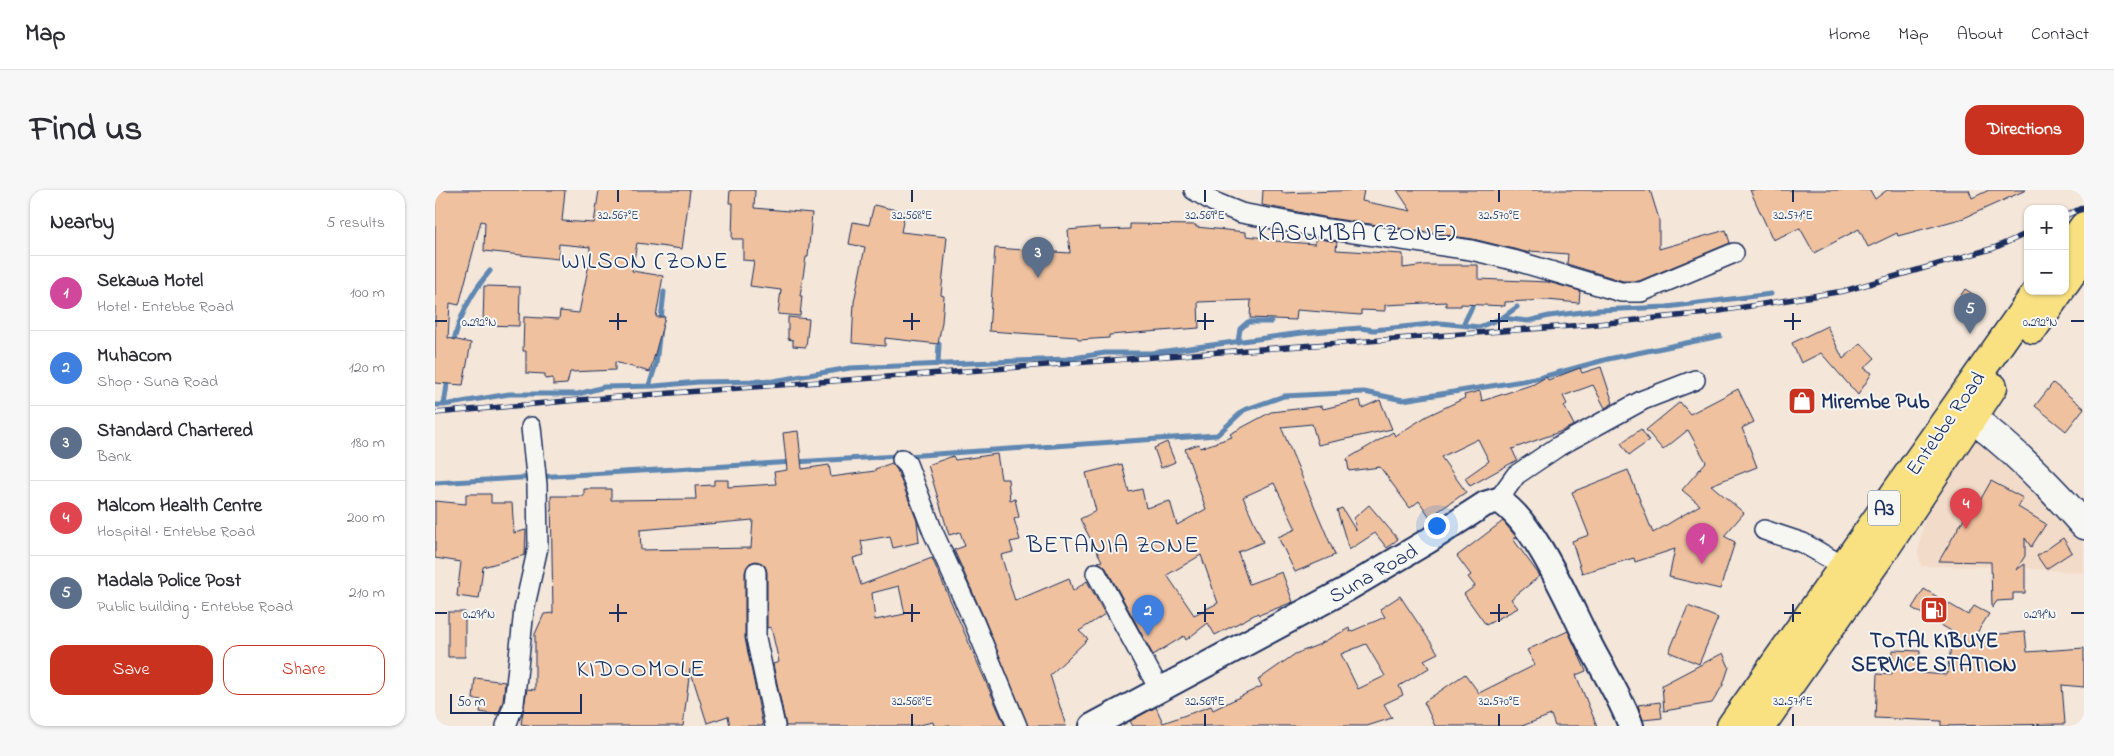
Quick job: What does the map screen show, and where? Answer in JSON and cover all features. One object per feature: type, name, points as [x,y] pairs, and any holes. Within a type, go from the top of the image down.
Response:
[{"type":"main road","points":[[2066,250],[2084,226]]},
{"type":"main road","points":[[2069,277],[2084,256]]},
{"type":"main road","name":"Entebbe Road","points":[[1731,726],[2034,295]]},
{"type":"main road","name":"Entebbe Road","points":[[1761,726],[1883,552],[1971,418],[2057,295]]},
{"type":"main road","points":[[1971,418],[1991,432],[2051,487],[2084,525]]},
{"type":"street","points":[[1195,190],[1214,202],[1241,213],[1327,229],[1471,250],[1517,261],[1621,292],[1641,292],[1734,253]]},
{"type":"street","points":[[1631,726],[1621,700],[1598,661],[1535,540],[1509,506],[1498,500],[1516,476],[1559,446],[1643,400],[1695,380]]},
{"type":"street","points":[[506,726],[515,704],[524,610],[538,547],[537,485],[531,427]]},
{"type":"street","points":[[902,459],[907,464],[933,532],[974,622],[1017,726]]},
{"type":"street","name":"Suna Road","points":[[1092,726],[1347,589],[1479,508],[1498,500]]},
{"type":"street","points":[[1764,530],[1803,543],[1843,566]]},
{"type":"street","points":[[756,572],[756,638],[775,726]]},
{"type":"street","points":[[1096,573],[1159,689]]},
{"type":"shaded area","points":[[1976,437],[2042,499],[2078,538],[2084,546],[2083,573],[2012,567],[1921,566],[1918,552],[1924,520]]},
{"type":"building","points":[[435,190],[565,190],[562,221],[594,223],[599,190],[690,190],[682,249],[637,243],[632,271],[663,276],[656,317],[665,317],[650,372],[615,362],[615,370],[570,372],[567,384],[553,385],[553,378],[545,379],[545,374],[526,373],[526,351],[523,351],[524,317],[559,319],[560,311],[579,313],[589,264],[590,247],[559,244],[558,259],[484,251],[485,222],[481,221],[459,305],[450,303],[448,338],[471,343],[463,385],[435,383]]},
{"type":"building","points":[[730,190],[755,190],[754,208],[812,213],[808,257],[806,257],[800,296],[802,296],[800,316],[778,314],[781,290],[750,286],[754,261],[743,260],[743,239],[732,239],[733,203],[729,203]]},
{"type":"building","points":[[1263,190],[1282,190],[1282,193],[1364,190],[1362,201],[1411,211],[1397,190],[1650,190],[1659,219],[1659,249],[1726,230],[1730,243],[1639,281],[1623,281],[1567,264],[1568,254],[1530,251],[1530,253],[1473,239],[1329,218],[1262,205]]},
{"type":"building","points":[[1750,190],[1870,190],[1875,199],[1887,190],[1969,190],[1972,198],[1989,190],[2026,190],[1964,218],[1898,236],[1897,233],[1868,247],[1859,229],[1814,253],[1800,228],[1773,240]]},
{"type":"building","points":[[874,205],[905,212],[901,232],[947,237],[941,295],[944,296],[942,322],[938,344],[885,338],[885,346],[852,343],[854,302],[865,247],[849,244],[853,222],[869,225]]},
{"type":"building","points":[[1130,224],[1196,225],[1196,227],[1246,232],[1246,236],[1275,239],[1275,241],[1315,244],[1315,238],[1337,242],[1336,250],[1403,254],[1403,268],[1425,265],[1478,265],[1478,279],[1548,282],[1580,291],[1579,303],[1547,300],[1505,302],[1505,306],[1461,304],[1461,306],[1446,306],[1446,302],[1385,305],[1385,311],[1361,310],[1361,315],[1297,310],[1296,320],[1250,318],[1251,300],[1198,302],[1199,328],[1109,335],[1109,338],[1078,340],[1077,337],[989,331],[995,248],[1070,253],[1068,230],[1100,227],[1100,230],[1130,229]]},
{"type":"building","points":[[484,286],[520,287],[519,326],[483,325]]},
{"type":"building","points":[[1965,289],[1979,298],[1970,313],[1955,304]]},
{"type":"building","points":[[788,317],[809,319],[806,347],[793,346],[793,340],[788,339]]},
{"type":"building","points":[[1827,326],[1843,359],[1861,343],[1875,358],[1864,368],[1872,373],[1858,395],[1821,353],[1801,363],[1792,343]]},
{"type":"building","points":[[1601,367],[1613,403],[1605,408],[1593,385],[1563,396],[1567,404],[1564,406],[1574,425],[1512,449],[1517,460],[1470,486],[1465,478],[1489,461],[1478,439],[1441,457],[1466,492],[1430,517],[1419,501],[1410,508],[1380,467],[1349,471],[1347,459],[1393,432],[1395,436],[1427,416],[1465,398],[1464,395],[1480,391],[1482,401],[1534,384],[1546,377],[1548,380],[1580,368],[1582,373]]},
{"type":"building","points":[[2053,383],[2084,408],[2066,431],[2035,406]]},
{"type":"building","points":[[1738,389],[1754,422],[1742,428],[1757,467],[1711,485],[1744,513],[1724,536],[1735,542],[1720,589],[1669,577],[1675,549],[1635,562],[1634,558],[1582,573],[1572,541],[1589,535],[1572,492],[1628,470],[1653,533],[1700,505],[1682,490],[1706,462],[1688,430],[1663,450],[1646,430],[1680,402],[1690,414]]},
{"type":"building","points":[[1360,400],[1362,408],[1380,400],[1392,429],[1318,445],[1312,424],[1281,427],[1335,555],[1295,572],[1278,537],[1296,529],[1274,483],[1243,497],[1263,542],[1238,552],[1249,584],[1282,572],[1293,602],[1259,615],[1258,613],[1215,635],[1208,623],[1186,640],[1184,636],[1153,655],[1106,568],[1098,562],[1102,561],[1080,519],[1096,511],[1086,473],[1122,464],[1129,492],[1142,489],[1146,508],[1170,501],[1177,525],[1206,509],[1185,449],[1199,444],[1200,448],[1232,437],[1230,434],[1271,412],[1322,406],[1323,409]],"holes":[[[1201,555],[1218,603],[1194,615],[1167,575]]]},
{"type":"building","points":[[1641,429],[1649,441],[1629,455],[1621,443]]},
{"type":"building","points":[[798,431],[802,469],[829,465],[831,477],[875,471],[875,469],[892,463],[897,470],[917,521],[919,542],[893,548],[890,536],[861,541],[864,555],[853,558],[861,585],[932,558],[1005,726],[934,726],[933,722],[915,726],[786,726],[773,664],[779,662],[771,627],[767,628],[767,572],[765,566],[756,561],[750,563],[745,572],[745,638],[763,726],[730,726],[728,716],[707,723],[690,669],[683,726],[534,726],[521,724],[527,689],[535,690],[535,634],[544,614],[553,613],[551,496],[584,496],[584,489],[611,489],[611,500],[696,499],[695,486],[714,485],[714,480],[728,480],[728,487],[776,484],[774,472],[787,470],[783,433]],"holes":[[[753,520],[751,548],[641,550],[640,530]],[[899,586],[905,614],[875,620],[872,593]]]},
{"type":"building","points":[[1167,442],[1175,462],[1161,468],[1154,448]]},
{"type":"building","points":[[997,454],[1001,479],[1008,479],[1010,500],[1015,499],[1019,517],[1014,519],[1020,540],[1010,542],[1013,552],[1001,555],[1015,601],[1069,578],[1073,591],[1087,581],[1105,614],[1079,631],[1088,639],[1050,675],[1066,726],[1028,726],[954,550],[965,546],[960,532],[949,535],[928,465],[953,456],[955,460]]},
{"type":"building","points":[[1991,481],[2023,498],[2018,507],[2046,524],[2031,547],[2025,538],[2025,556],[2016,570],[2025,564],[2025,593],[2013,593],[2013,600],[1997,601],[1992,608],[1991,562],[1939,561],[1970,508],[1974,511]]},
{"type":"building","points":[[466,494],[491,494],[491,503],[512,503],[514,533],[526,530],[525,555],[483,567],[479,599],[457,596],[461,562],[435,558],[435,501],[466,504]]},
{"type":"building","points":[[1369,505],[1398,539],[1387,548],[1375,533],[1349,550],[1337,510],[1342,508],[1356,531],[1354,518]]},
{"type":"building","points":[[1503,521],[1516,537],[1513,539],[1540,576],[1511,599],[1518,608],[1486,625],[1464,594],[1475,586],[1468,577],[1471,575],[1457,556]]},
{"type":"building","points":[[2063,538],[2072,552],[2046,569],[2037,556]]},
{"type":"building","points":[[1924,589],[1968,615],[1974,606],[1989,614],[1975,636],[2025,632],[2027,652],[2084,648],[2084,687],[2062,685],[2065,724],[1941,726],[1941,721],[1875,718],[1877,674],[1892,675],[1893,650],[1920,651],[1919,673],[1947,675],[1953,632],[1912,608]]},
{"type":"building","points":[[1400,596],[1438,653],[1424,660],[1429,668],[1399,686],[1403,695],[1384,704],[1392,718],[1367,726],[1133,726],[1130,721],[1156,707],[1163,723],[1211,706],[1213,710],[1262,686],[1258,680],[1295,654],[1318,645],[1349,628],[1350,632],[1385,617],[1380,609]],"holes":[[[1366,644],[1385,676],[1358,689],[1341,654]]]},
{"type":"building","points":[[1688,606],[1718,618],[1699,664],[1669,652]]},
{"type":"building","points":[[448,612],[465,612],[465,657],[448,657]]},
{"type":"building","points":[[1568,631],[1586,671],[1576,675],[1597,726],[1555,726],[1551,715],[1522,726],[1435,726],[1424,702],[1465,674],[1479,693],[1535,665],[1527,650]]},
{"type":"building","points":[[1723,653],[1729,667],[1723,685],[1712,703],[1664,711],[1662,685]]},
{"type":"building","points":[[475,678],[505,682],[503,701],[498,715],[480,712],[482,700],[473,699]]},
{"type":"building","points":[[1660,702],[1662,718],[1643,720],[1638,705]]},
{"type":"waterway","points":[[453,345],[467,305],[490,271]]},
{"type":"waterway","points":[[649,386],[656,364],[664,292]]},
{"type":"waterway","points":[[1502,318],[1528,321],[1549,316],[1599,310],[1667,307],[1771,294]]},
{"type":"waterway","points":[[1463,325],[1472,307]]},
{"type":"waterway","points":[[435,405],[509,394],[578,394],[604,387],[655,386],[698,382],[773,381],[850,368],[1067,359],[1105,353],[1151,353],[1302,333],[1360,328],[1374,330],[1440,323],[1479,327],[1502,318],[1517,307]]},
{"type":"waterway","points":[[1238,342],[1240,329],[1248,322],[1271,322]]},
{"type":"waterway","points":[[906,456],[1217,435],[1244,410],[1284,396],[1364,392],[1403,400],[1535,379],[1608,359],[1720,336]]},
{"type":"waterway","points":[[938,363],[939,344]]},
{"type":"waterway","points":[[444,405],[448,378]]},
{"type":"waterway","points":[[435,483],[898,456]]},
{"type":"railway","points":[[2069,214],[2084,207]]},
{"type":"railway","points":[[435,413],[578,400],[1597,324],[1707,313],[1844,291],[1994,248],[2024,235]]},
{"type":"place","name":"Standard Chartered","points":[[1038,278]]},
{"type":"place","name":"Madala Police Post","points":[[1970,334]]},
{"type":"place","name":"Mirembe Pub","points":[[1802,401]]},
{"type":"place","name":"Malcom Health Centre","points":[[1966,529]]},
{"type":"place","name":"Sekawa Motel","points":[[1702,564]]},
{"type":"place","name":"TOTAL KIBUYE SERVICE STATION","points":[[1934,610]]},
{"type":"place","name":"Muhacom","points":[[1148,636]]},
{"type":"district","name":"KASUMBA (ZONE)","points":[[1357,232]]},
{"type":"district","name":"WILSON (ZONE","points":[[645,260]]},
{"type":"district","name":"BETANIA ZONE","points":[[1113,544]]},
{"type":"district","name":"KIDOOMOLE","points":[[641,668]]}]
